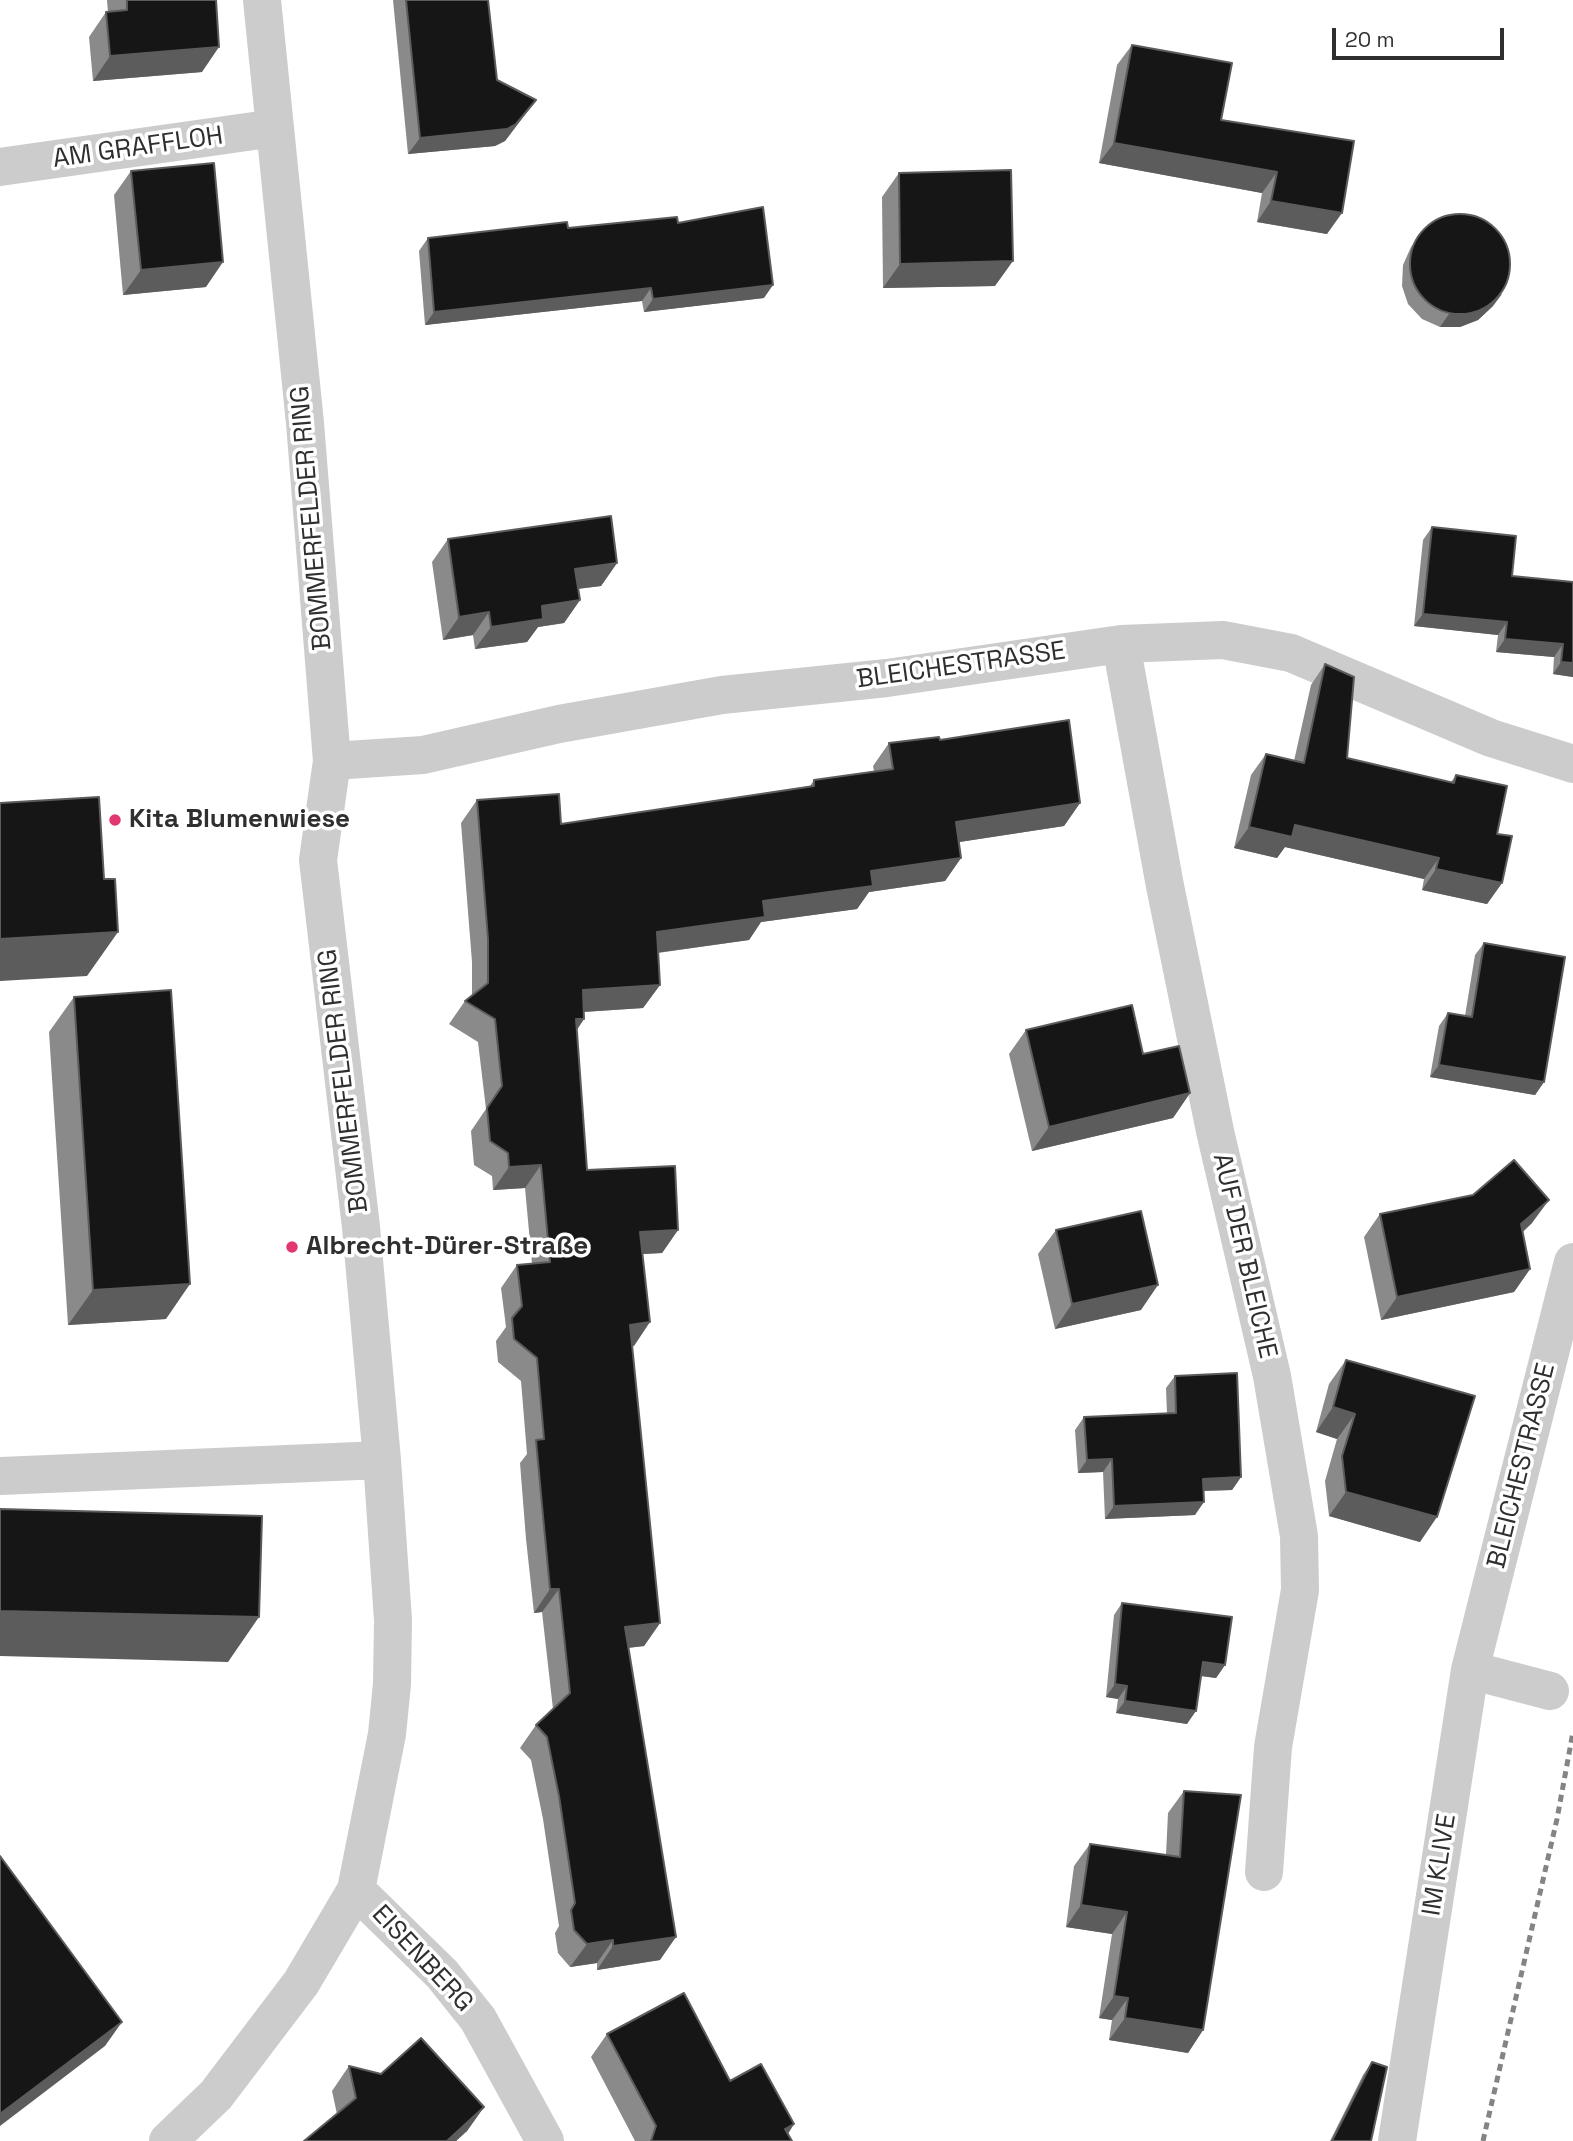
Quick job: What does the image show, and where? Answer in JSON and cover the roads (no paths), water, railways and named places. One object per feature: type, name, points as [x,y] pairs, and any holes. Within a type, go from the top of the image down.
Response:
[{"type":"street","name":"BOMMERFELDER RING","points":[[168,2141],[216,2095],[292,1994],[356,1890],[387,1734],[392,1684],[393,1620],[382,1460],[361,1227],[318,860],[332,761],[305,423],[262,0]]},
{"type":"street","name":"AM GRAFFLOH","points":[[0,167],[275,128]]},
{"type":"street","name":"BLEICHESTRASSE","points":[[332,761],[423,755],[559,724],[722,695],[887,678],[1121,644],[1223,640],[1291,653],[1491,738],[1573,764]]},
{"type":"street","name":"AUF DER BLEICHE","points":[[1121,644],[1181,968],[1272,1376],[1299,1536],[1300,1590],[1272,1747],[1264,1872]]},
{"type":"street","name":"BLEICHESTRASSE","points":[[1470,1670],[1573,1262]]},
{"type":"street","points":[[0,1476],[382,1460]]},
{"type":"street","points":[[1470,1670],[1550,1691]]},
{"type":"street","name":"IM KLIVE","points":[[1397,2141],[1470,1670]]},
{"type":"street","name":"EISENBERG","points":[[356,1890],[442,1974],[478,2019],[545,2141]]},
{"type":"railway","points":[[1483,2141],[1557,1819],[1573,1732]]},
{"type":"place","name":"Kita Blumenwiese","points":[[115,820]]},
{"type":"place","name":"Albrecht-Dürer-Straße","points":[[292,1247]]}]
